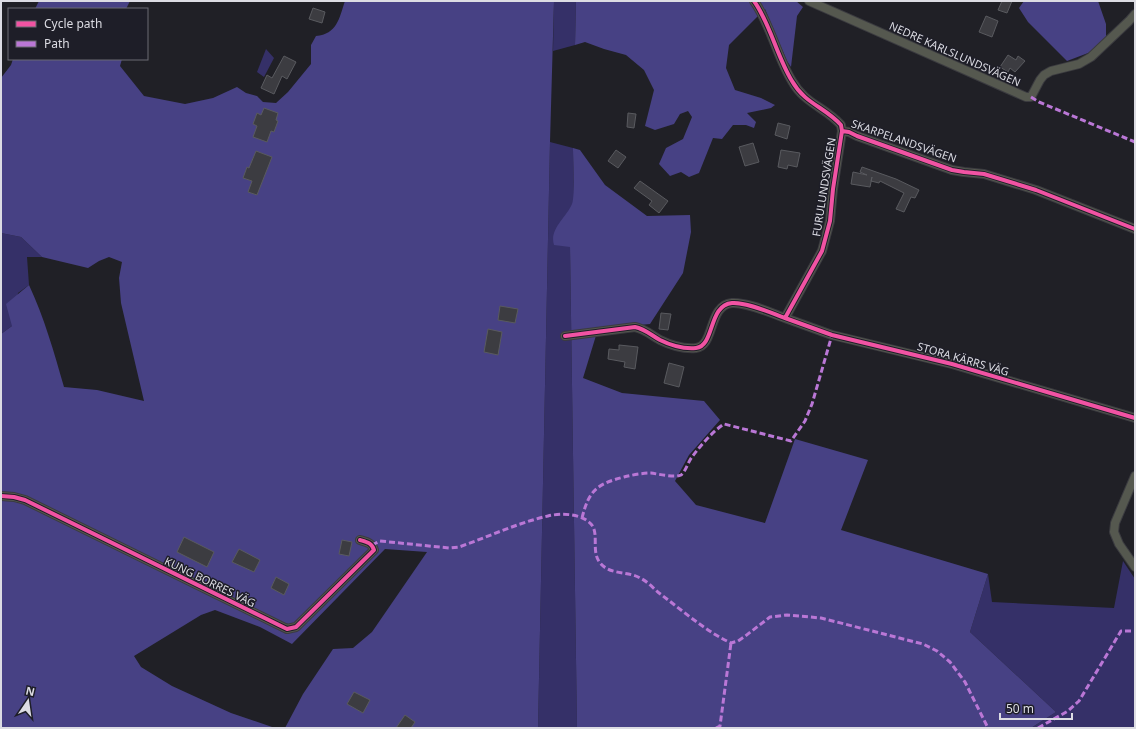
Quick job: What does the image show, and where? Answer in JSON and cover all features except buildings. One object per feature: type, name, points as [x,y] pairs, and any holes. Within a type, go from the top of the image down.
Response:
[{"type":"street","name":"SKARPELANDSVÄGEN","points":[[754,1],[761,12],[792,82],[804,98],[836,120],[841,125],[842,131],[849,132],[952,170],[984,174],[1036,190],[1135,229]]},
{"type":"street","name":"NEDRE KARLSLUNDSVÄGEN","points":[[809,1],[1026,98],[1031,97],[1040,80],[1047,73],[1079,64],[1092,57],[1135,14]]},
{"type":"street","name":"FURULUNDSVÄGEN","points":[[785,318],[822,251],[830,221],[833,189],[842,131]]},
{"type":"street","points":[[565,336],[607,332],[635,327],[642,329],[670,344],[696,348],[701,346],[706,341],[718,312],[724,304],[738,303],[785,318]]},
{"type":"street","name":"STORA KÄRRS VÄG","points":[[785,318],[832,335],[952,364],[1135,418]]},
{"type":"street","points":[[1135,476],[1115,522],[1114,532],[1119,544],[1135,567]]},
{"type":"street","name":"KUNG BORRES VÄG","points":[[1,496],[25,500],[287,629],[296,627],[374,550],[372,545],[368,542],[360,540]]},
{"type":"shaded area","points":[[39,1],[130,1],[126,8],[36,8]]},
{"type":"shaded area","points":[[345,1],[554,1],[538,728],[285,728],[303,694],[333,649],[353,648],[372,632],[427,552],[385,549],[292,644],[260,627],[215,610],[201,615],[134,656],[141,667],[172,686],[231,713],[275,728],[1,728],[1,334],[12,326],[6,304],[29,285],[44,322],[64,387],[97,390],[144,401],[121,303],[119,278],[122,262],[109,257],[88,268],[42,257],[21,237],[1,233],[1,78],[11,65],[13,60],[122,60],[120,66],[144,96],[185,104],[213,98],[237,87],[246,93],[257,96],[263,102],[276,103],[288,92],[311,64],[311,45],[316,36],[329,32],[333,29],[339,19]]},
{"type":"shaded area","points":[[554,1],[576,1],[575,45],[553,51]]},
{"type":"shaded area","points":[[576,1],[796,1],[803,7],[797,16],[791,67],[765,9],[729,45],[726,68],[735,90],[761,98],[775,105],[771,108],[747,113],[756,122],[754,128],[746,125],[733,125],[722,139],[713,138],[699,173],[689,177],[681,172],[670,176],[659,164],[666,148],[683,139],[692,117],[688,111],[680,114],[674,124],[655,130],[645,126],[654,90],[644,70],[626,55],[585,42],[575,45]]},
{"type":"shaded area","points":[[1024,1],[1098,1],[1106,24],[1106,39],[1096,50],[1067,61],[1028,22],[1019,8]]},
{"type":"shaded area","points":[[266,49],[274,58],[264,77],[257,72]]},
{"type":"shaded area","points":[[550,142],[573,148],[574,202],[570,247],[577,728],[538,728]]},
{"type":"shaded area","points":[[573,148],[580,150],[605,185],[647,216],[690,215],[691,232],[683,273],[650,324],[598,329],[583,378],[622,393],[704,401],[720,420],[689,455],[675,481],[696,505],[765,523],[795,439],[868,460],[841,530],[988,574],[970,632],[1056,712],[1031,728],[577,728],[570,247],[554,245],[553,239],[556,229],[573,200]]},
{"type":"shaded area","points":[[1,233],[21,237],[42,257],[27,257],[29,285],[18,293],[12,326],[1,334]]},
{"type":"shaded area","points":[[1123,561],[1135,579],[1135,728],[1031,728],[1056,712],[970,632],[988,574],[992,602],[1114,608]]},
{"type":"marked path","points":[[1031,97],[1039,102],[1135,142]]},
{"type":"marked path","points":[[582,518],[591,495],[607,482],[644,473],[671,476],[681,475],[699,448],[724,424],[791,441],[805,421],[812,404],[832,335]]},
{"type":"marked path","points":[[372,545],[380,541],[449,548],[459,547],[536,519],[558,514],[576,516],[587,520],[594,528],[595,549],[601,564],[610,570],[630,574],[643,579],[703,626],[731,643],[738,641],[770,617],[787,615],[821,618],[923,644],[937,651],[950,662],[965,682],[988,728]]},
{"type":"marked path","points":[[1038,728],[1068,711],[1079,701],[1121,631],[1135,631]]},
{"type":"marked path","points":[[716,728],[720,726],[731,643]]},
{"type":"cycle path","points":[[754,1],[765,19],[787,72],[797,89],[835,119],[841,125],[842,131],[849,132],[952,170],[984,174],[1036,190],[1135,229]]},
{"type":"cycle path","points":[[565,336],[635,327],[668,344],[696,348],[702,346],[706,340],[715,318],[724,305],[732,303],[745,304],[785,318],[822,251],[830,221],[833,189],[842,131]]},
{"type":"cycle path","points":[[785,318],[832,335],[952,364],[1135,418]]},
{"type":"cycle path","points":[[1,496],[25,500],[287,629],[296,627],[374,550],[371,544],[360,540]]}]
